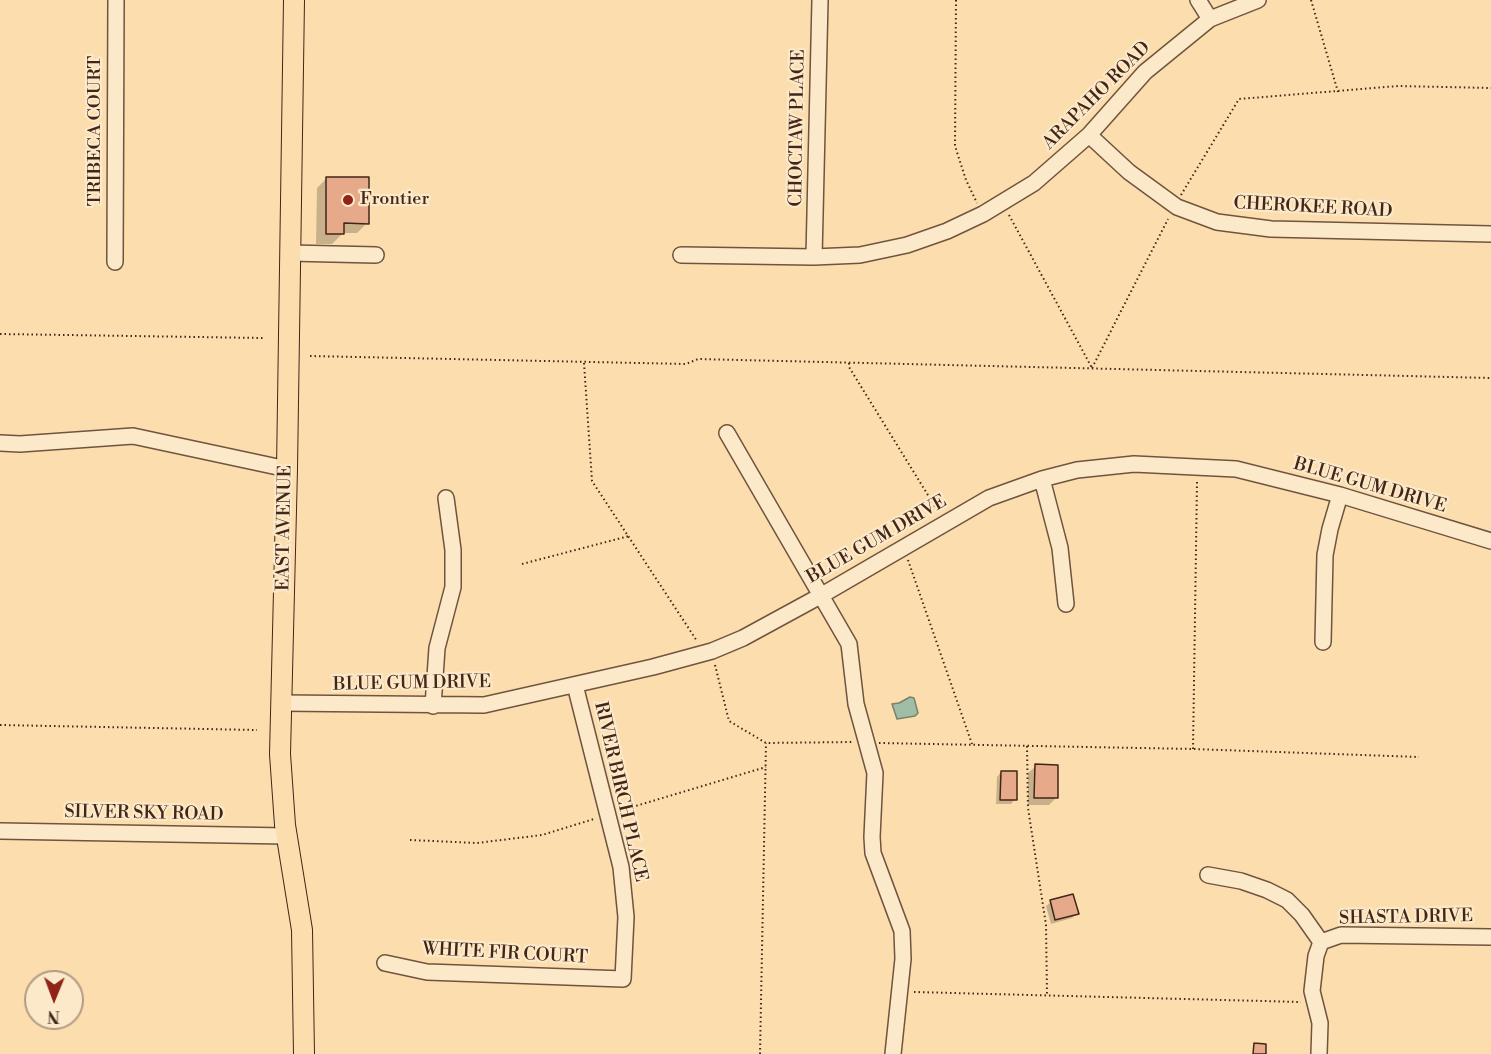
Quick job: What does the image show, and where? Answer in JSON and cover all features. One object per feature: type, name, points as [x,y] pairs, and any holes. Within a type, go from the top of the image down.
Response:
[{"type":"main road","name":"EAST AVENUE","points":[[294,0],[280,754],[286,836],[302,930],[304,1054]]},
{"type":"street","name":"TRIBECA COURT","points":[[115,262],[116,0]]},
{"type":"street","name":"CHOCTAW PLACE","points":[[814,257],[820,0]]},
{"type":"street","points":[[1198,0],[1210,19]]},
{"type":"street","name":"ARAPAHO ROAD","points":[[681,255],[814,257],[860,255],[907,245],[947,231],[983,214],[1034,183],[1089,135],[1145,72],[1210,19],[1258,0]]},
{"type":"street","name":"CHEROKEE ROAD","points":[[1089,135],[1129,172],[1175,205],[1217,222],[1271,229],[1491,234]]},
{"type":"street","points":[[290,253],[376,255]]},
{"type":"street","points":[[727,433],[849,644],[856,704],[875,773],[873,853],[902,931],[903,959],[893,1054]]},
{"type":"street","points":[[0,443],[20,444],[133,436],[287,469]]},
{"type":"street","name":"BLUE GUM DRIVE","points":[[281,703],[484,705],[709,652],[743,638],[822,595],[989,498],[1041,479],[1077,470],[1134,465],[1236,469],[1340,495],[1491,542]]},
{"type":"street","points":[[1041,479],[1060,548],[1066,604]]},
{"type":"street","points":[[1323,642],[1325,555],[1340,495]]},
{"type":"street","points":[[433,706],[437,648],[453,587],[453,550],[446,498]]},
{"type":"street","name":"RIVER BIRCH PLACE","points":[[575,685],[621,867],[626,917],[623,979]]},
{"type":"street","name":"SILVER SKY ROAD","points":[[0,831],[286,836]]},
{"type":"street","points":[[1208,875],[1241,881],[1287,900],[1302,915],[1321,942],[1316,956],[1312,991],[1320,1023],[1319,1054]]},
{"type":"street","name":"SHASTA DRIVE","points":[[1321,942],[1341,935],[1491,937]]},
{"type":"street","name":"WHITE FIR COURT","points":[[385,963],[427,972],[623,979]]},
{"type":"path","points":[[956,0],[954,146],[966,180],[983,214]]},
{"type":"path","points":[[1311,0],[1338,92]]},
{"type":"path","points":[[1092,368],[1175,205],[1239,99],[1398,86],[1491,88]]},
{"type":"path","points":[[1002,202],[1092,368]]},
{"type":"path","points":[[0,334],[263,338]]},
{"type":"path","points":[[310,356],[686,364],[698,359],[1491,378]]},
{"type":"path","points":[[584,362],[592,481],[709,652],[729,721],[766,743],[972,744],[1419,757]]},
{"type":"path","points":[[849,363],[849,367],[946,523]]},
{"type":"path","points":[[1193,749],[1198,467]]},
{"type":"path","points":[[522,564],[629,537]]},
{"type":"path","points":[[904,547],[972,744]]},
{"type":"path","points":[[0,725],[257,730]]},
{"type":"path","points":[[760,1054],[766,743]]},
{"type":"path","points":[[1027,746],[1028,808],[1046,925],[1047,995]]},
{"type":"path","points":[[410,840],[477,843],[542,835],[766,767]]},
{"type":"path","points":[[899,991],[1315,1002]]},
{"type":"shaded area","points":[[910,697],[914,698],[918,713],[915,716],[897,719],[892,704]]},
{"type":"building","name":"Frontier","points":[[326,177],[369,177],[369,224],[344,223],[344,234],[326,234]]},
{"type":"building","points":[[1035,764],[1058,765],[1058,798],[1034,798]]},
{"type":"building","points":[[1001,771],[1017,771],[1017,800],[1000,800]]},
{"type":"building","points":[[1073,894],[1079,914],[1055,920],[1050,900]]},
{"type":"building","points":[[1254,1043],[1266,1044],[1266,1054],[1253,1054]]},
{"type":"place","name":"Frontier","points":[[348,200]]}]
